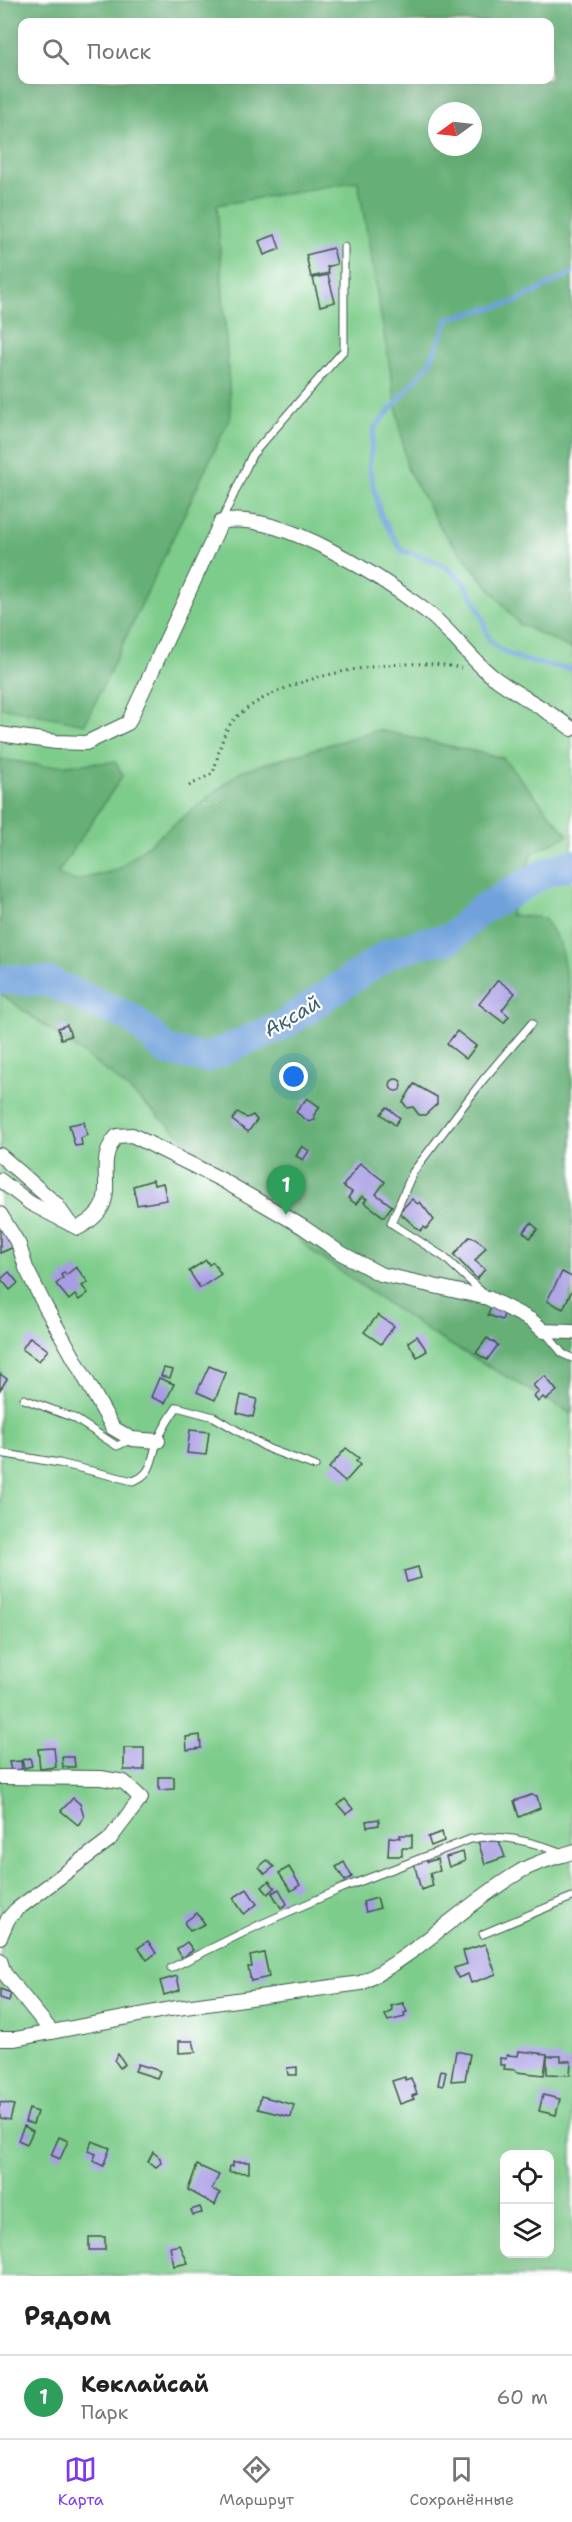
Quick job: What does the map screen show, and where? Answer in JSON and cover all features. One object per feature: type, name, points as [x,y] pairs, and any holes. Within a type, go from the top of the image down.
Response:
[{"type":"street","points":[[0,734],[56,742],[86,743],[128,723],[221,522],[238,519],[274,525],[327,549],[428,612],[491,675],[572,729]]},
{"type":"street","points":[[0,1180],[30,1203],[78,1228],[92,1221],[106,1203],[109,1144],[117,1136],[132,1135],[222,1180],[380,1274],[438,1285],[488,1298],[531,1320],[544,1331],[572,1332]]},
{"type":"street","points":[[0,1155],[56,1204],[70,1224]]},
{"type":"street","points":[[0,1214],[19,1245],[26,1268],[45,1306],[113,1428],[132,1439],[158,1442]]},
{"type":"street","points":[[0,1777],[101,1778],[124,1782],[141,1798],[109,1840],[16,1910],[0,1937]]},
{"type":"street","points":[[0,2039],[52,2032],[170,2009],[361,1983],[413,1951],[518,1872],[569,1853]]},
{"type":"street","points":[[0,1960],[4,1973],[52,2032]]},
{"type":"lane","points":[[221,522],[252,455],[344,350],[344,247]]},
{"type":"lane","points":[[488,1298],[444,1257],[391,1223],[413,1172],[483,1080],[532,1023]]},
{"type":"lane","points":[[544,1331],[564,1354],[572,1358]]},
{"type":"lane","points":[[24,1399],[74,1418],[117,1446],[132,1439]]},
{"type":"lane","points":[[0,1453],[59,1463],[133,1481],[143,1478],[149,1469],[158,1442],[177,1407],[214,1417],[269,1449],[315,1466]]},
{"type":"lane","points":[[171,1968],[187,1958],[343,1888],[471,1839],[488,1836],[569,1853]]},
{"type":"lane","points":[[483,1934],[572,1897]]},
{"type":"path","points":[[189,786],[213,773],[231,723],[263,696],[340,672],[410,663],[446,664],[491,675]]},
{"type":"green space","points":[[0,0],[18,18],[18,84],[76,84],[428,110],[428,156],[480,156],[572,275],[572,2276],[0,2276]]},
{"type":"green space","points":[[0,0],[572,0],[572,649],[519,624],[442,530],[407,468],[358,181],[217,205],[231,415],[85,724],[0,707]]},
{"type":"green space","points":[[378,730],[503,758],[568,835],[532,853],[510,915],[544,918],[560,944],[572,1007],[572,1414],[432,1334],[314,1253],[113,1076],[0,993],[0,759],[45,766],[115,762],[123,775],[57,874],[75,881],[117,870],[241,771]]},
{"type":"building","points":[[275,235],[280,249],[264,255],[259,241]]},
{"type":"building","points":[[333,248],[337,264],[327,267],[329,273],[311,277],[306,255]]},
{"type":"building","points":[[328,275],[335,302],[320,306],[313,278]]},
{"type":"building","points":[[498,980],[515,993],[502,1010],[509,1016],[504,1023],[479,1004]]},
{"type":"building","points":[[67,1025],[71,1036],[61,1039],[58,1028]]},
{"type":"building","points":[[457,1031],[476,1046],[466,1059],[447,1044]]},
{"type":"building","points":[[396,1079],[402,1085],[396,1091],[390,1085]]},
{"type":"building","points":[[414,1084],[437,1097],[437,1104],[425,1115],[419,1115],[413,1107],[407,1108],[403,1102]]},
{"type":"building","points":[[307,1098],[320,1107],[314,1115],[315,1120],[309,1122],[296,1112]]},
{"type":"building","points":[[387,1107],[400,1118],[395,1125],[381,1114]]},
{"type":"building","points":[[238,1112],[247,1118],[253,1115],[257,1120],[248,1132],[232,1120]]},
{"type":"building","points":[[84,1122],[87,1135],[81,1138],[82,1145],[75,1146],[69,1125]]},
{"type":"building","points":[[302,1146],[309,1151],[303,1160],[296,1156]]},
{"type":"building","points":[[360,1163],[385,1182],[376,1194],[392,1206],[384,1217],[364,1202],[367,1199],[362,1196],[356,1204],[348,1198],[352,1192],[343,1186]]},
{"type":"building","points":[[153,1180],[154,1185],[163,1183],[167,1200],[137,1205],[133,1186]]},
{"type":"building","points":[[412,1199],[418,1204],[420,1202],[434,1220],[426,1229],[424,1227],[420,1231],[399,1212]]},
{"type":"building","points":[[531,1223],[538,1229],[530,1238],[523,1232]]},
{"type":"building","points":[[5,1228],[14,1247],[0,1253],[0,1230]]},
{"type":"building","points":[[469,1237],[475,1238],[486,1247],[475,1261],[485,1269],[477,1279],[454,1255]]},
{"type":"building","points":[[206,1260],[209,1265],[213,1262],[221,1274],[200,1288],[189,1271]]},
{"type":"building","points":[[76,1267],[88,1282],[82,1286],[88,1293],[79,1300],[75,1295],[69,1300],[56,1284],[63,1278],[61,1275],[64,1272],[66,1275]]},
{"type":"building","points":[[9,1272],[18,1283],[10,1290],[1,1279]]},
{"type":"building","points":[[562,1272],[572,1277],[572,1290],[563,1309],[547,1301]]},
{"type":"building","points":[[491,1306],[505,1312],[502,1320],[488,1315]]},
{"type":"building","points":[[378,1315],[394,1326],[381,1344],[364,1332]]},
{"type":"building","points":[[417,1336],[427,1351],[417,1357],[408,1342]]},
{"type":"building","points":[[30,1337],[48,1350],[39,1361],[22,1349]]},
{"type":"building","points":[[487,1338],[498,1345],[487,1360],[476,1353]]},
{"type":"building","points":[[209,1366],[226,1373],[215,1400],[197,1392]]},
{"type":"building","points":[[164,1368],[173,1370],[170,1378],[161,1376]]},
{"type":"building","points":[[0,1374],[7,1379],[0,1390]]},
{"type":"building","points":[[545,1376],[557,1391],[546,1400],[543,1397],[538,1402],[534,1396],[539,1392],[533,1385]]},
{"type":"building","points":[[159,1378],[174,1384],[165,1403],[151,1397]]},
{"type":"building","points":[[241,1395],[257,1399],[253,1417],[237,1413]]},
{"type":"building","points":[[190,1430],[209,1432],[206,1455],[187,1453]]},
{"type":"building","points":[[346,1448],[359,1458],[356,1461],[360,1465],[345,1482],[329,1468]]},
{"type":"building","points":[[418,1567],[421,1578],[407,1582],[404,1571]]},
{"type":"building","points":[[200,1735],[201,1748],[187,1750],[186,1737]]},
{"type":"building","points":[[54,1748],[56,1767],[40,1769],[38,1749]]},
{"type":"building","points":[[124,1748],[144,1748],[144,1770],[124,1770]]},
{"type":"building","points":[[62,1757],[74,1757],[75,1767],[63,1767]]},
{"type":"building","points":[[30,1758],[32,1766],[24,1768],[22,1760]]},
{"type":"building","points":[[21,1761],[22,1769],[11,1771],[9,1762]]},
{"type":"building","points":[[159,1777],[174,1777],[174,1789],[159,1790]]},
{"type":"building","points":[[531,1795],[537,1796],[540,1808],[519,1817],[514,1801]]},
{"type":"building","points":[[73,1798],[80,1804],[84,1817],[78,1825],[61,1811]]},
{"type":"building","points":[[345,1799],[353,1809],[346,1814],[338,1805]]},
{"type":"building","points":[[379,1819],[379,1825],[367,1827],[366,1821]]},
{"type":"building","points":[[442,1832],[444,1841],[431,1846],[428,1837]]},
{"type":"building","points":[[400,1835],[412,1835],[412,1848],[402,1848],[402,1856],[388,1856],[389,1837],[400,1838]]},
{"type":"building","points":[[478,1841],[499,1841],[505,1857],[485,1864]]},
{"type":"building","points":[[463,1852],[465,1861],[449,1867],[446,1857]]},
{"type":"building","points":[[426,1859],[427,1862],[437,1859],[440,1871],[430,1873],[433,1886],[421,1890],[414,1863]]},
{"type":"building","points":[[267,1860],[274,1867],[265,1874],[259,1867]]},
{"type":"building","points":[[344,1862],[352,1877],[345,1881],[336,1867]]},
{"type":"building","points":[[289,1867],[300,1885],[291,1891],[279,1873]]},
{"type":"building","points":[[269,1881],[275,1888],[268,1894],[262,1887]]},
{"type":"building","points":[[247,1889],[257,1904],[244,1914],[233,1898]]},
{"type":"building","points":[[279,1889],[287,1904],[281,1908],[272,1893]]},
{"type":"building","points":[[377,1898],[380,1908],[366,1912],[363,1902]]},
{"type":"building","points":[[197,1913],[205,1924],[190,1931],[185,1924],[186,1921]]},
{"type":"building","points":[[148,1941],[156,1953],[147,1960],[138,1948]]},
{"type":"building","points":[[187,1942],[193,1950],[182,1958],[177,1949]]},
{"type":"building","points":[[485,1944],[496,1974],[471,1983],[468,1974],[458,1978],[454,1968],[467,1964],[463,1951]]},
{"type":"building","points":[[264,1953],[269,1977],[251,1981],[248,1967],[252,1967],[250,1956]]},
{"type":"building","points":[[177,1976],[180,1990],[164,1995],[160,1981]]},
{"type":"building","points":[[0,1989],[11,1993],[9,2001],[0,1998]]},
{"type":"building","points":[[403,2003],[407,2012],[404,2013],[405,2017],[388,2021],[385,2015],[393,2011],[391,2006]]},
{"type":"building","points":[[179,2041],[193,2041],[196,2052],[179,2053]]},
{"type":"building","points":[[456,2051],[470,2054],[465,2080],[451,2081]]},
{"type":"building","points":[[519,2051],[547,2054],[544,2075],[516,2072],[516,2070],[504,2069],[505,2065],[500,2065],[500,2058],[506,2059],[507,2055],[518,2056]]},
{"type":"building","points":[[118,2054],[125,2064],[120,2068],[115,2061]]},
{"type":"building","points":[[547,2056],[561,2056],[561,2061],[571,2061],[570,2075],[547,2074]]},
{"type":"building","points":[[138,2064],[160,2071],[157,2078],[135,2071]]},
{"type":"building","points":[[297,2067],[297,2075],[288,2075],[287,2068]]},
{"type":"building","points":[[441,2070],[446,2071],[443,2086],[438,2085]]},
{"type":"building","points":[[405,2077],[405,2080],[411,2078],[417,2094],[412,2096],[414,2099],[400,2104],[392,2081]]},
{"type":"building","points":[[543,2095],[560,2099],[556,2115],[539,2111]]},
{"type":"building","points":[[261,2096],[294,2105],[291,2117],[258,2109]]},
{"type":"building","points":[[0,2102],[14,2105],[10,2120],[0,2118]]},
{"type":"building","points":[[29,2109],[37,2112],[33,2124],[25,2122]]},
{"type":"building","points":[[24,2126],[33,2131],[27,2144],[18,2140]]},
{"type":"building","points":[[59,2137],[68,2141],[60,2159],[51,2155]]},
{"type":"building","points":[[92,2141],[110,2148],[103,2166],[93,2161],[96,2154],[88,2151]]},
{"type":"building","points":[[153,2152],[160,2158],[161,2163],[156,2167],[148,2162]]},
{"type":"building","points":[[233,2162],[249,2162],[249,2173],[229,2172]]},
{"type":"building","points":[[197,2165],[219,2175],[212,2189],[220,2193],[215,2205],[188,2190]]},
{"type":"building","points":[[200,2207],[202,2213],[193,2215],[191,2210]]},
{"type":"building","points":[[89,2237],[105,2237],[105,2250],[89,2250]]},
{"type":"building","points":[[180,2245],[188,2263],[174,2266],[170,2247]]},
{"type":"waterway","points":[[572,273],[513,303],[449,318],[429,364],[374,429],[369,468],[381,516],[402,551],[441,564],[459,578],[474,599],[490,640],[498,648],[507,654],[539,664],[572,669]]},
{"type":"waterway","name":"Ақсай","points":[[0,979],[49,982],[133,1019],[167,1051],[206,1058],[283,1025],[390,953],[426,942],[450,939],[479,911],[545,873],[572,864]]},
{"type":"place","name":"Көклайсай","points":[[286,1215]]}]
